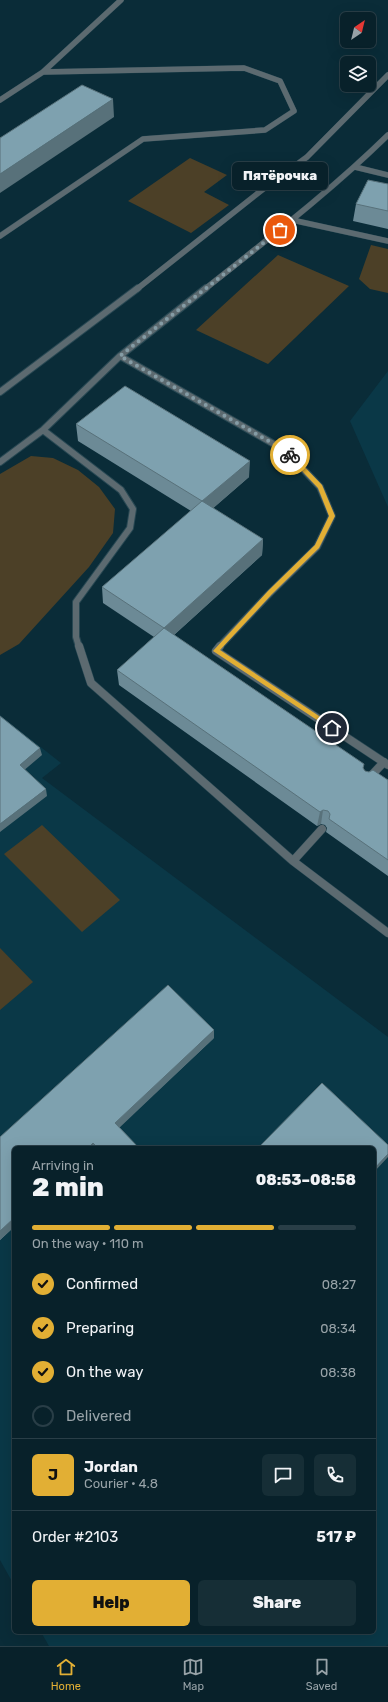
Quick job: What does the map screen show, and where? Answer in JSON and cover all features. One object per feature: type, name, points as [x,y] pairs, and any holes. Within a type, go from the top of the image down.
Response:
[{"type":"lane","points":[[0,100],[43,72],[121,0]]},
{"type":"lane","points":[[0,236],[143,139],[265,130],[294,111],[280,81],[244,68],[43,72]]},
{"type":"lane","points":[[0,392],[137,289],[262,190],[307,157],[388,75]]},
{"type":"lane","points":[[0,462],[43,430],[120,356],[292,220],[355,167],[388,135]]},
{"type":"lane","points":[[355,167],[388,175]]},
{"type":"lane","points":[[292,220],[388,241]]},
{"type":"lane","points":[[120,356],[286,451],[320,487],[332,516],[317,547],[270,593],[216,651],[386,764],[365,781]]},
{"type":"lane","points":[[43,430],[121,490],[133,509],[130,528],[76,602],[76,637],[91,683],[293,861],[388,933]]},
{"type":"lane","points":[[293,861],[322,829]]},
{"type":"shaded area","points":[[190,158],[227,175],[204,192],[229,205],[191,233],[128,201]]},
{"type":"shaded area","points":[[371,245],[388,249],[388,293],[370,289],[359,279]]},
{"type":"shaded area","points":[[278,255],[349,286],[268,364],[196,330]]},
{"type":"shaded area","points":[[388,371],[388,507],[350,421]]},
{"type":"shaded area","points":[[31,456],[53,458],[78,470],[99,487],[115,509],[113,533],[89,567],[19,644],[0,655],[0,474]]},
{"type":"shaded area","points":[[0,715],[61,763],[42,778],[388,1037],[388,1644],[386,1646],[49,1646],[42,1634],[376,1634],[376,1146],[12,1146],[12,1581],[0,1560]]},
{"type":"shaded area","points":[[42,825],[120,900],[82,932],[4,854]]},
{"type":"shaded area","points":[[0,948],[33,982],[0,1010]]},
{"type":"building","points":[[82,85],[113,99],[0,174],[0,138]]},
{"type":"building","points":[[368,180],[388,184],[388,211],[356,204]]},
{"type":"building","points":[[125,386],[250,461],[202,501],[76,424]]},
{"type":"building","points":[[202,501],[263,539],[164,628],[102,587]]},
{"type":"building","points":[[164,628],[364,764],[363,768],[365,771],[369,772],[373,770],[388,780],[388,860],[329,819],[330,814],[328,811],[323,810],[320,812],[117,670]]},
{"type":"building","points":[[0,716],[40,748],[20,765],[46,789],[0,824]]},
{"type":"building","points":[[168,985],[214,1030],[115,1123],[137,1146],[96,1146],[93,1143],[90,1146],[12,1146],[12,1220],[0,1231],[0,1137]]},
{"type":"building","points":[[322,1083],[388,1145],[388,1154],[376,1167],[376,1146],[260,1146]]},
{"type":"way so far","points":[[280,230],[120,356],[286,451],[290,455]]},
{"type":"place","name":"Пятёрочка","points":[[280,230]]},
{"type":"route","points":[[290,455],[320,487],[332,516],[317,547],[270,593],[216,651],[332,728]]}]
